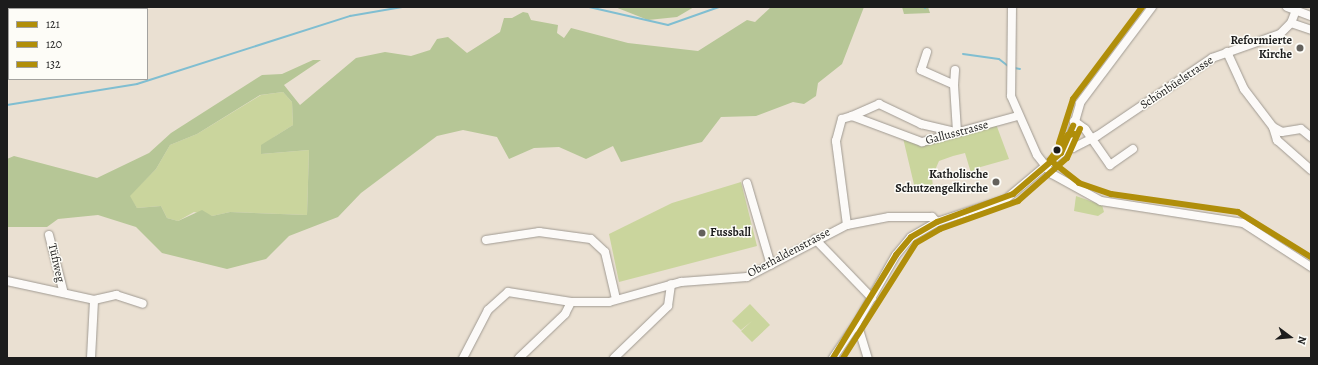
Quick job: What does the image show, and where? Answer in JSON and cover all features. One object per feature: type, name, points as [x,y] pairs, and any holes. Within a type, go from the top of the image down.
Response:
[{"type":"street","points":[[1012,7],[1009,82],[1018,116],[1045,167],[1079,192],[1101,201],[1243,223],[1311,267]]},
{"type":"street","points":[[833,358],[858,323],[905,243],[937,222],[1006,198],[1045,167],[1066,147],[1082,100],[1152,7]]},
{"type":"street","points":[[1287,7],[1311,16]]},
{"type":"street","points":[[1296,10],[1291,23],[1311,30]]},
{"type":"street","name":"Schönbüelstrasse","points":[[1066,147],[1073,148],[1091,139],[1207,62],[1227,52],[1280,34],[1291,23]]},
{"type":"street","points":[[927,52],[922,70],[954,85]]},
{"type":"street","points":[[1227,52],[1244,89],[1273,127],[1277,140],[1311,170]]},
{"type":"street","points":[[847,225],[836,131],[842,118],[852,116],[879,104],[921,124],[957,132],[954,85],[955,70]]},
{"type":"street","name":"Gallusstrasse","points":[[852,116],[917,142],[1018,116]]},
{"type":"street","points":[[1074,121],[1091,139],[1110,165],[1133,149]]},
{"type":"street","points":[[1273,127],[1282,132],[1297,128],[1311,136]]},
{"type":"street","points":[[747,183],[770,265]]},
{"type":"street","name":"Oberhaldenstrasse","points":[[463,358],[488,310],[505,293],[571,302],[625,299],[671,284],[747,277],[815,239],[847,225],[889,217],[932,217],[937,222]]},
{"type":"street","points":[[486,240],[540,232],[591,239],[605,252],[616,299]]},
{"type":"street","name":"Tüfiweg","points":[[49,235],[63,290]]},
{"type":"street","points":[[815,239],[872,298]]},
{"type":"street","points":[[7,280],[63,290],[94,300],[116,295],[143,304]]},
{"type":"street","points":[[614,358],[668,306],[671,284]]},
{"type":"street","points":[[91,358],[94,300]]},
{"type":"street","points":[[519,358],[565,314],[571,302]]},
{"type":"street","points":[[858,323],[868,358]]},
{"type":"green space","points":[[615,7],[694,7],[677,17],[648,20]]},
{"type":"green space","points":[[771,7],[864,7],[842,64],[818,83],[816,96],[804,104],[793,102],[756,116],[721,117],[702,142],[621,162],[613,146],[586,159],[559,147],[534,148],[509,159],[497,137],[463,130],[437,136],[361,193],[338,217],[289,236],[266,259],[227,269],[162,253],[136,227],[98,215],[58,219],[47,227],[7,227],[7,159],[14,156],[97,178],[149,153],[171,133],[262,75],[282,74],[313,60],[321,60],[284,85],[300,105],[356,58],[385,52],[411,56],[430,50],[437,39],[448,37],[467,53],[500,32],[504,18],[512,18],[523,12],[528,13],[531,20],[558,25],[557,33],[564,38],[571,28],[628,43],[698,51],[747,20],[755,22]],"holes":[[[283,92],[292,102],[293,125],[261,145],[261,154],[309,150],[307,215],[230,212],[212,216],[202,210],[178,221],[167,218],[161,206],[137,208],[130,196],[156,169],[170,145],[197,134],[260,95]]]},
{"type":"green space","points":[[902,7],[928,7],[930,13],[904,14]]},
{"type":"green space","points":[[283,92],[292,102],[293,125],[274,137],[261,154],[309,150],[307,215],[230,212],[212,216],[194,212],[178,221],[167,218],[161,206],[137,208],[129,196],[156,169],[170,145],[197,134],[261,95]]},
{"type":"green space","points":[[996,124],[1009,159],[977,168],[977,172],[971,173],[965,153],[939,161],[932,177],[933,188],[916,193],[903,138],[921,140]]},
{"type":"green space","name":"Fussball","points":[[741,182],[757,246],[619,282],[609,234],[672,203]]},
{"type":"green space","points":[[1076,196],[1102,205],[1104,212],[1098,216],[1074,211]]},
{"type":"green space","points":[[750,304],[770,325],[752,342],[741,331],[752,321],[741,330],[732,321]]},
{"type":"waterway","points":[[7,105],[137,84],[350,16],[402,7]]},
{"type":"waterway","points":[[454,7],[467,7]]},
{"type":"waterway","points":[[589,7],[668,25],[719,7]]},
{"type":"waterway","points":[[963,54],[999,59],[1008,66]]},
{"type":"waterway","points":[[1014,68],[1020,69]]},
{"type":"transit line","name":"132","points":[[1059,143],[1073,99],[1142,7]]},
{"type":"transit line","name":"121","points":[[833,358],[896,255],[911,237],[937,222],[1013,194],[1061,153],[1073,126]]},
{"type":"transit line","name":"120","points":[[843,358],[916,243],[940,229],[1018,201],[1067,158],[1080,129]]},
{"type":"transit line","name":"132","points":[[1075,134],[1068,135],[1050,160],[1079,183],[1111,194],[1238,212],[1311,257]]},
{"type":"place","name":"Reformierte Kirche","points":[[1300,48]]},
{"type":"place","name":"Katholische Schutzengelkirche","points":[[996,182]]},
{"type":"place","name":"Fussball","points":[[702,233]]}]
